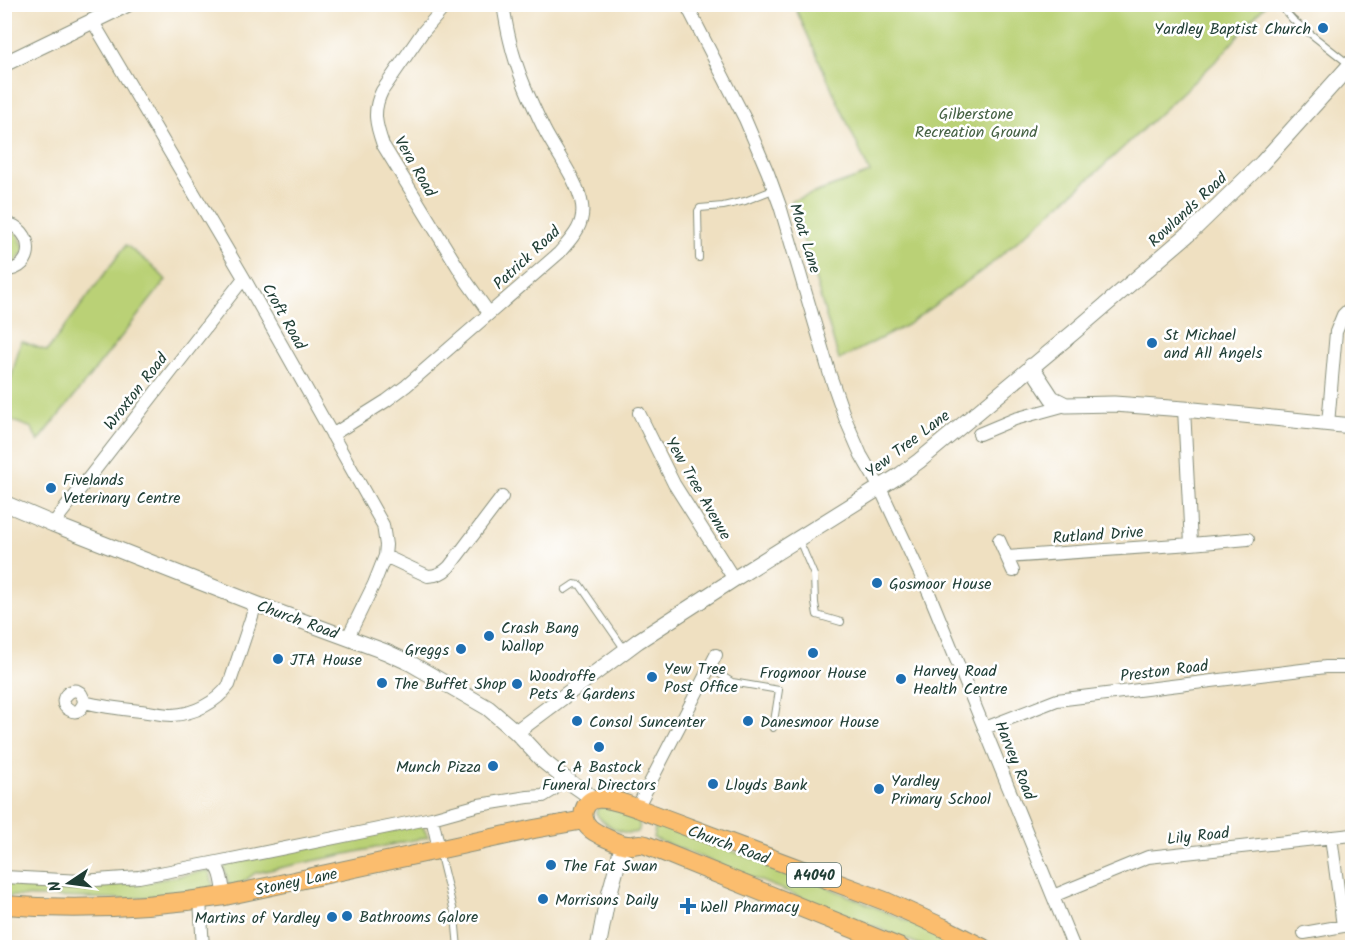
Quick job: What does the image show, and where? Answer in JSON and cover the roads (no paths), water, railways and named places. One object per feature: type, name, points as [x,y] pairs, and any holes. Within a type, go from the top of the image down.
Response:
[{"type":"main road","name":"Church Road","points":[[594,799],[607,799],[639,809],[885,901],[983,948]]},
{"type":"main road","points":[[584,820],[585,807],[589,801],[594,799]]},
{"type":"main road","points":[[631,843],[645,834],[647,826],[639,809]]},
{"type":"main road","name":"Church Road","points":[[584,820],[591,829],[604,837],[631,843],[901,948]]},
{"type":"main road","name":"Stoney Lane","points":[[4,905],[85,908],[200,900],[584,820]]},
{"type":"street","points":[[4,64],[128,4]]},
{"type":"street","name":"Vera Road","points":[[447,4],[422,33],[382,91],[377,101],[375,116],[383,145],[489,313]]},
{"type":"street","name":"Patrick Road","points":[[332,435],[399,391],[559,253],[579,229],[583,207],[576,187],[547,135],[525,86],[510,41],[503,4]]},
{"type":"street","name":"Moat Lane","points":[[686,4],[745,119],[774,190],[834,386],[861,455],[880,488]]},
{"type":"street","name":"Croft Road","points":[[93,22],[244,278],[383,525],[385,556],[348,636]]},
{"type":"street","name":"Rowlands Road","points":[[1031,366],[1192,231],[1262,163],[1352,64]]},
{"type":"street","points":[[4,223],[13,224],[21,229],[29,246],[26,259],[22,264],[17,268],[4,270]]},
{"type":"street","name":"Wroxton Road","points":[[53,524],[244,278]]},
{"type":"street","points":[[1328,424],[1336,332],[1343,315],[1353,306]]},
{"type":"street","points":[[1031,366],[1052,398],[1066,405]]},
{"type":"street","name":"Yew Tree Lane","points":[[516,732],[626,650],[919,461],[1031,366]]},
{"type":"street","points":[[978,434],[1015,419],[1066,405],[1114,404],[1184,409],[1353,426]]},
{"type":"street","points":[[1184,409],[1191,544]]},
{"type":"street","name":"Yew Tree Avenue","points":[[639,413],[674,484],[734,579]]},
{"type":"street","name":"Harvey Road","points":[[880,488],[929,593],[1074,948]]},
{"type":"street","points":[[385,556],[428,576],[444,572],[502,497]]},
{"type":"street","name":"Church Road","points":[[4,504],[256,604],[348,636],[394,656],[488,708],[516,732],[543,761],[594,799]]},
{"type":"street","name":"Rutland Drive","points":[[1007,557],[1248,539]]},
{"type":"street","points":[[999,540],[1013,571]]},
{"type":"street","points":[[84,702],[106,708],[171,715],[186,714],[213,701],[229,685],[256,604]]},
{"type":"street","points":[[639,809],[716,655]]},
{"type":"street","name":"Preston Road","points":[[985,729],[1057,700],[1326,668],[1353,667]]},
{"type":"street","points":[[4,878],[93,881],[139,877],[432,818],[479,805],[543,796],[553,790],[564,778]]},
{"type":"street","points":[[432,818],[439,849]]},
{"type":"street","name":"Lily Road","points":[[1053,896],[1148,857],[1353,835]]},
{"type":"street","points":[[1304,933],[1343,926],[1331,837]]},
{"type":"street","points":[[598,948],[606,906],[631,843]]},
{"type":"street","points":[[212,863],[219,871],[225,896]]},
{"type":"street","points":[[200,900],[203,948]]},
{"type":"lane","points":[[1284,10],[1293,20],[1352,64]]},
{"type":"lane","points":[[699,258],[698,211],[700,208],[745,201],[774,190]]},
{"type":"lane","points":[[799,539],[814,575],[817,615],[842,621]]},
{"type":"lane","points":[[565,590],[574,584],[580,585],[626,650]]},
{"type":"lane","points":[[710,668],[732,682],[779,690],[773,728]]},
{"type":"lane","points":[[439,849],[455,916],[458,948]]},
{"type":"place","name":"Yardley Baptist Church","points":[[1323,28]]},
{"type":"place","name":"St Michael and All Angels","points":[[1152,343]]},
{"type":"place","name":"Fivelands Veterinary Centre","points":[[51,488]]},
{"type":"place","name":"Gosmoor House","points":[[877,583]]},
{"type":"place","name":"Crash Bang Wallop","points":[[489,636]]},
{"type":"place","name":"Greggs","points":[[461,649]]},
{"type":"place","name":"Frogmoor House","points":[[813,653]]},
{"type":"place","name":"JTA House","points":[[278,659]]},
{"type":"place","name":"Yew Tree Post Office","points":[[652,677]]},
{"type":"place","name":"Harvey Road Health Centre","points":[[901,679]]},
{"type":"place","name":"The Buffet Shop","points":[[382,683]]},
{"type":"place","name":"Woodroffe Pets & Gardens","points":[[517,684]]},
{"type":"place","name":"Consol Suncenter","points":[[577,721]]},
{"type":"place","name":"Danesmoor House","points":[[748,721]]},
{"type":"place","name":"C A Bastock Funeral Directors","points":[[599,747]]},
{"type":"place","name":"Munch Pizza","points":[[493,766]]},
{"type":"place","name":"Lloyds Bank","points":[[713,784]]},
{"type":"place","name":"Yardley Primary School","points":[[879,789]]},
{"type":"place","name":"The Fat Swan","points":[[551,865]]},
{"type":"place","name":"Morrisons Daily","points":[[543,899]]},
{"type":"place","name":"Well Pharmacy","points":[[688,906]]},
{"type":"place","name":"Bathrooms Galore","points":[[347,916]]},
{"type":"place","name":"Martins of Yardley","points":[[332,917]]},
{"type":"park label","name":"Gilberstone Recreation Ground","points":[[976,122]]}]
